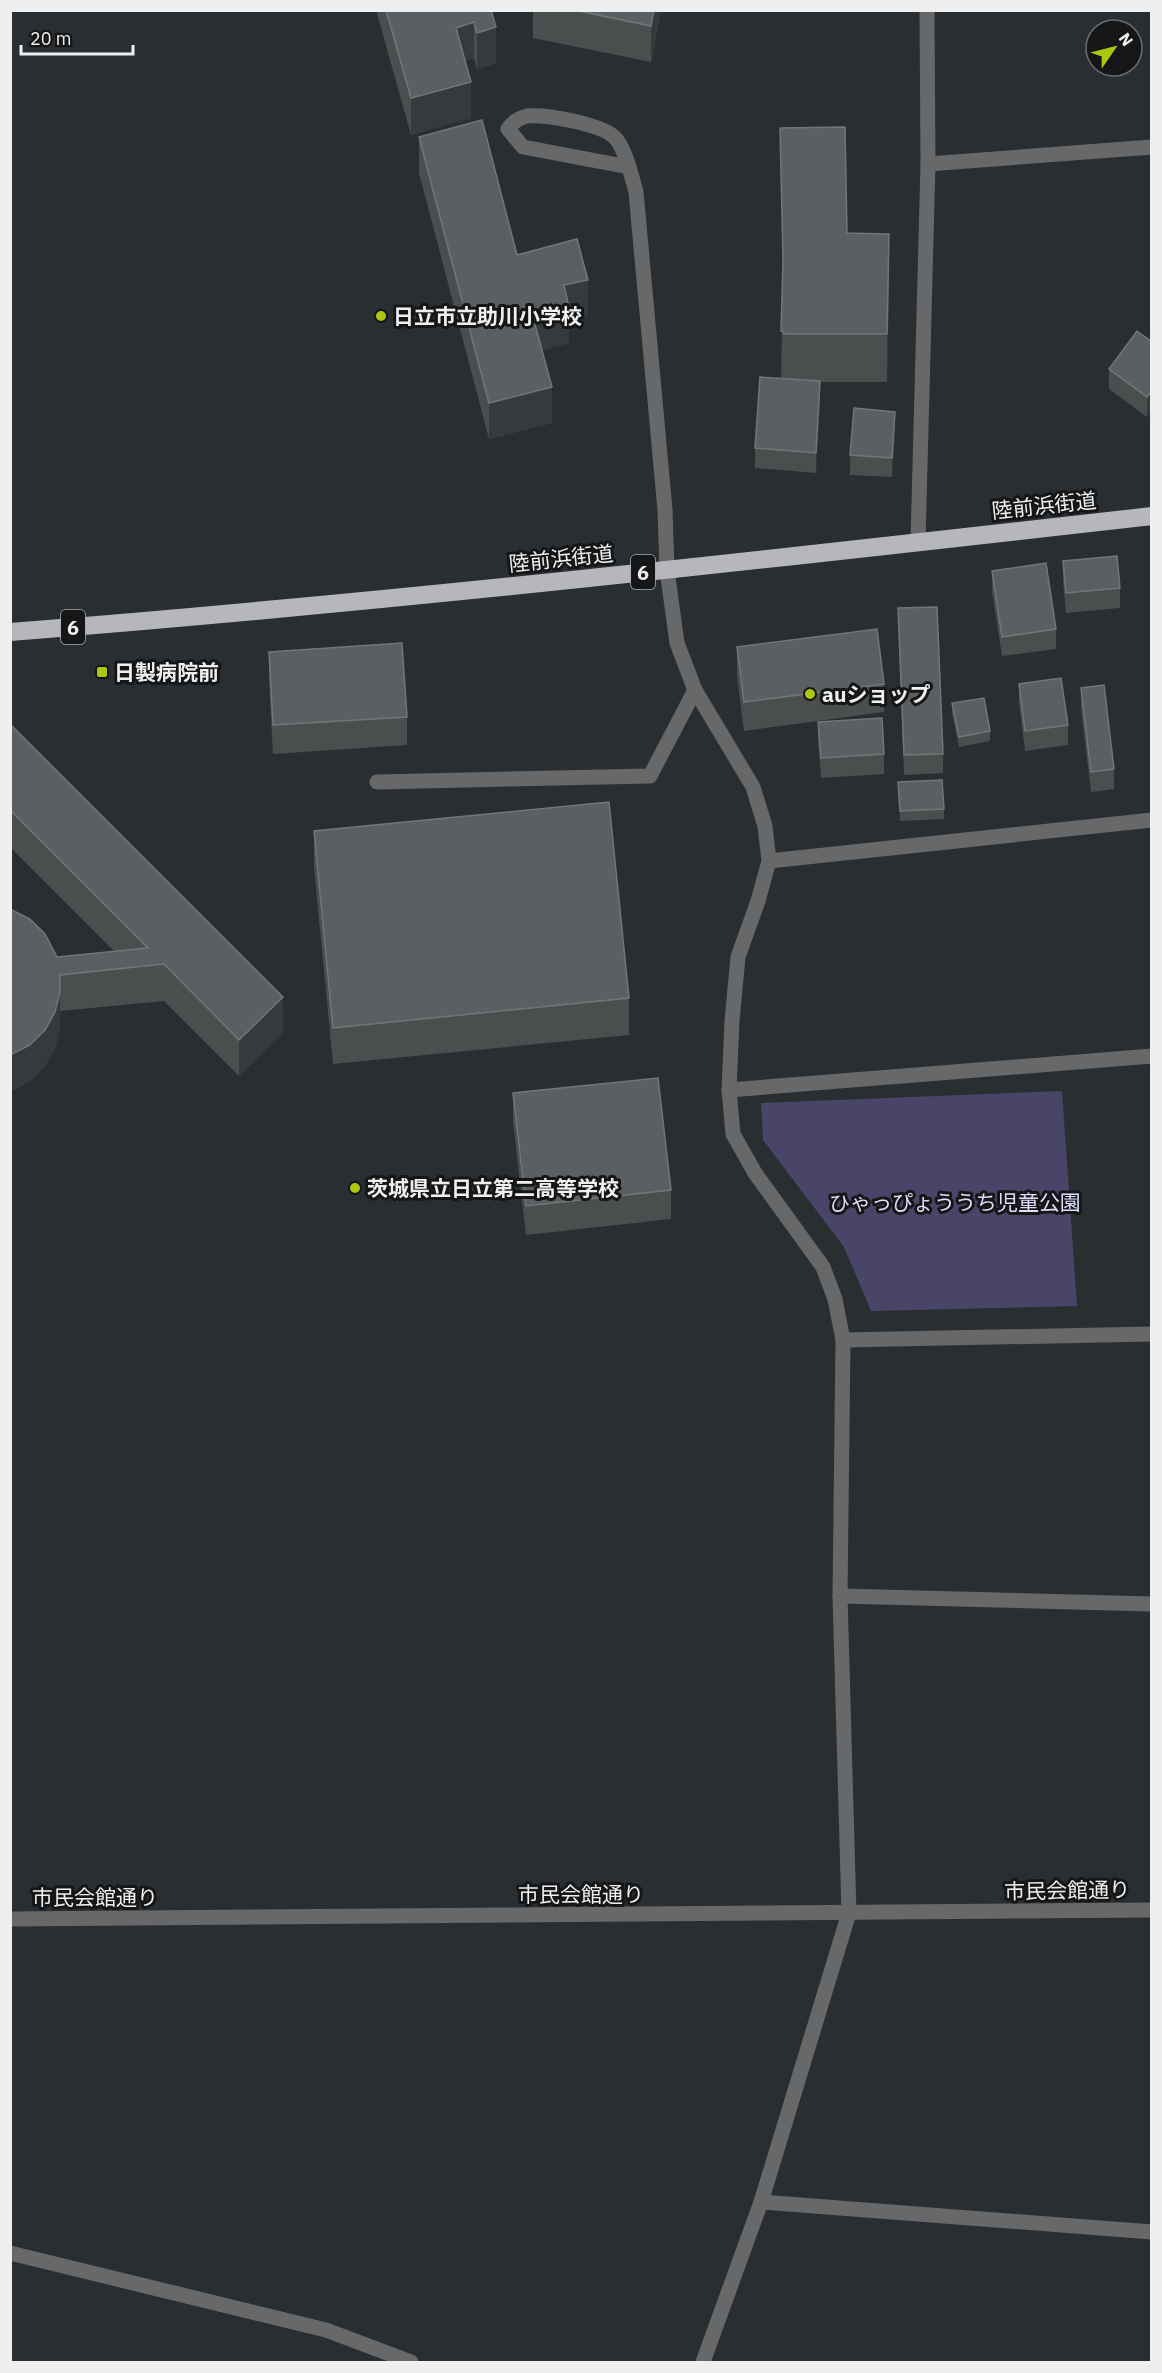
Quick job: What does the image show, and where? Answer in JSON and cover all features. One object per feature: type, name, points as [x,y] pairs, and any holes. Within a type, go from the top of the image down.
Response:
[{"type":"highway","name":"陸前浜街道","points":[[10,632],[147,621],[667,570],[1152,516]]},
{"type":"street","points":[[918,542],[928,164],[927,10]]},
{"type":"street","points":[[629,167],[523,147],[507,129],[526,116],[560,119],[596,126],[615,137],[629,167],[636,192],[665,510],[667,570],[677,643],[695,690],[753,787],[765,826],[769,861],[758,901],[738,957],[729,1090],[733,1134],[754,1173],[823,1267],[835,1299],[843,1340],[840,1596],[849,1913],[761,2202],[703,2362]]},
{"type":"street","points":[[928,164],[1152,147]]},
{"type":"street","points":[[377,782],[650,776],[695,690]]},
{"type":"street","points":[[769,861],[1152,820]]},
{"type":"street","points":[[729,1090],[1152,1056]]},
{"type":"street","points":[[843,1340],[1152,1334]]},
{"type":"street","points":[[840,1596],[1152,1604]]},
{"type":"street","name":"市民会館通り","points":[[10,1919],[1152,1910]]},
{"type":"street","points":[[761,2202],[1152,2232]]},
{"type":"street","points":[[10,2253],[326,2330],[411,2362]]},
{"type":"green space","name":"ひゃっぴょううち児童公園","points":[[1062,1091],[1077,1306],[871,1311],[844,1247],[763,1140],[761,1103]]},
{"type":"building","points":[[386,10],[491,10],[496,27],[477,33],[474,22],[456,28],[471,82],[411,98]]},
{"type":"building","points":[[574,10],[654,10],[651,26]]},
{"type":"building","points":[[482,120],[517,255],[577,239],[588,280],[564,285],[569,307],[533,317],[552,387],[489,403],[419,137]]},
{"type":"building","points":[[845,127],[847,233],[889,234],[887,334],[784,334],[781,331],[783,260],[780,128]]},
{"type":"building","points":[[1137,331],[1152,342],[1152,391],[1147,397],[1109,369]]},
{"type":"building","points":[[760,377],[820,381],[816,453],[755,448]]},
{"type":"building","points":[[854,408],[895,412],[892,458],[850,455]]},
{"type":"building","points":[[1117,556],[1120,588],[1066,593],[1063,561]]},
{"type":"building","points":[[1046,563],[1056,629],[1002,637],[992,571]]},
{"type":"building","points":[[937,607],[943,754],[904,755],[898,608]]},
{"type":"building","points":[[877,629],[884,684],[744,702],[737,647]]},
{"type":"building","points":[[402,643],[407,717],[273,725],[269,652]]},
{"type":"building","points":[[1061,678],[1068,725],[1025,731],[1019,684]]},
{"type":"building","points":[[1104,685],[1114,769],[1091,772],[1081,688]]},
{"type":"building","points":[[984,698],[990,731],[959,737],[952,703]]},
{"type":"building","points":[[882,718],[884,754],[821,758],[818,722]]},
{"type":"building","points":[[10,724],[283,997],[239,1040],[164,964],[60,975],[60,992],[55,1012],[45,1030],[30,1045],[10,1055],[10,909],[30,919],[45,934],[57,957],[148,948],[10,810]]},
{"type":"building","points":[[942,780],[944,809],[900,811],[898,782]]},
{"type":"building","points":[[609,802],[629,998],[333,1028],[314,831]]},
{"type":"building","points":[[658,1078],[671,1190],[526,1206],[513,1093]]},
{"type":"place","name":"日立市立助川小学校","points":[[381,316]]},
{"type":"place","name":"日製病院前","points":[[102,672]]},
{"type":"place","name":"auショップ","points":[[810,694]]},
{"type":"place","name":"茨城県立日立第二高等学校","points":[[355,1188]]}]
